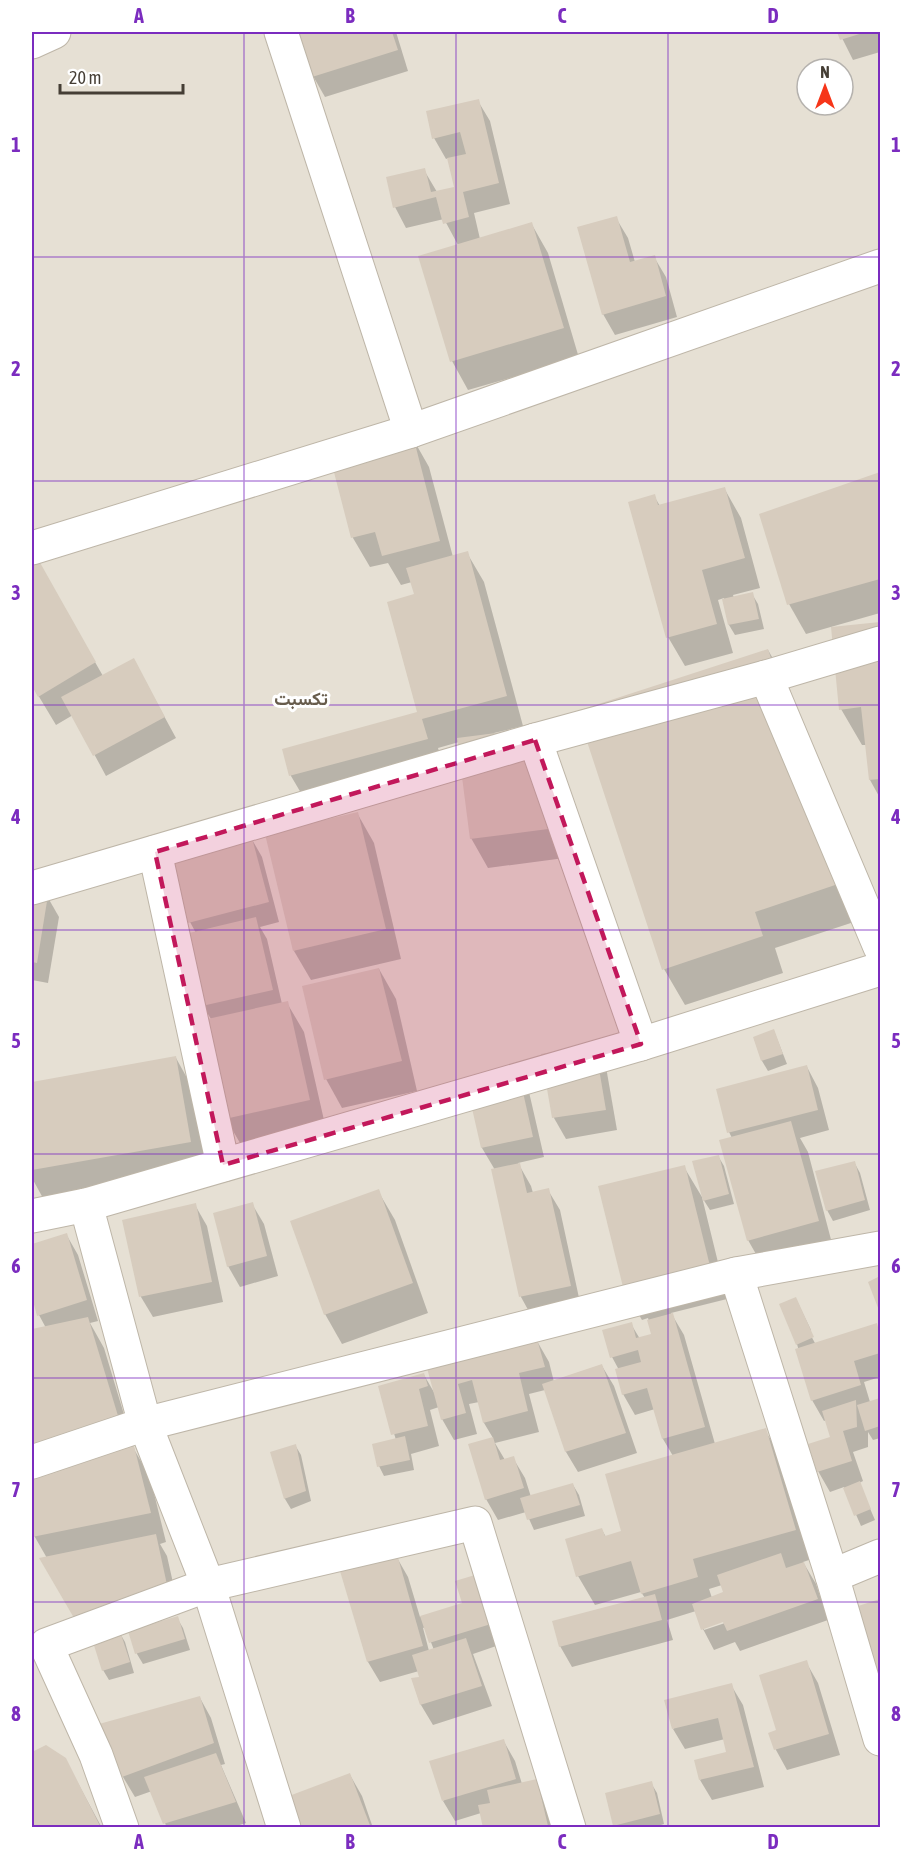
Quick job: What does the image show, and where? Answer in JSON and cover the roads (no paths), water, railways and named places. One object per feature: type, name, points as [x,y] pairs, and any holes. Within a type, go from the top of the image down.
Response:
[{"type":"street","points":[[32,42],[54,32]]},
{"type":"street","points":[[281,32],[411,431]]},
{"type":"street","points":[[32,548],[411,431],[880,266]]},
{"type":"street","points":[[32,888],[535,740],[766,677],[880,643]]},
{"type":"street","points":[[766,677],[880,947]]},
{"type":"street","points":[[535,740],[641,1044]]},
{"type":"street","points":[[155,852],[223,1165]]},
{"type":"street","points":[[32,1216],[86,1205],[641,1044],[880,969]]},
{"type":"street","points":[[86,1205],[145,1425],[208,1585],[284,1827]]},
{"type":"street","points":[[32,1462],[145,1425],[736,1274],[880,1248]]},
{"type":"street","points":[[736,1274],[832,1576],[880,1739]]},
{"type":"street","points":[[122,1827],[96,1755],[36,1648],[208,1585],[475,1523],[569,1827]]},
{"type":"street","points":[[832,1576],[880,1556]]},
{"type":"district","name":"تكسبت","points":[[301,698]]}]
